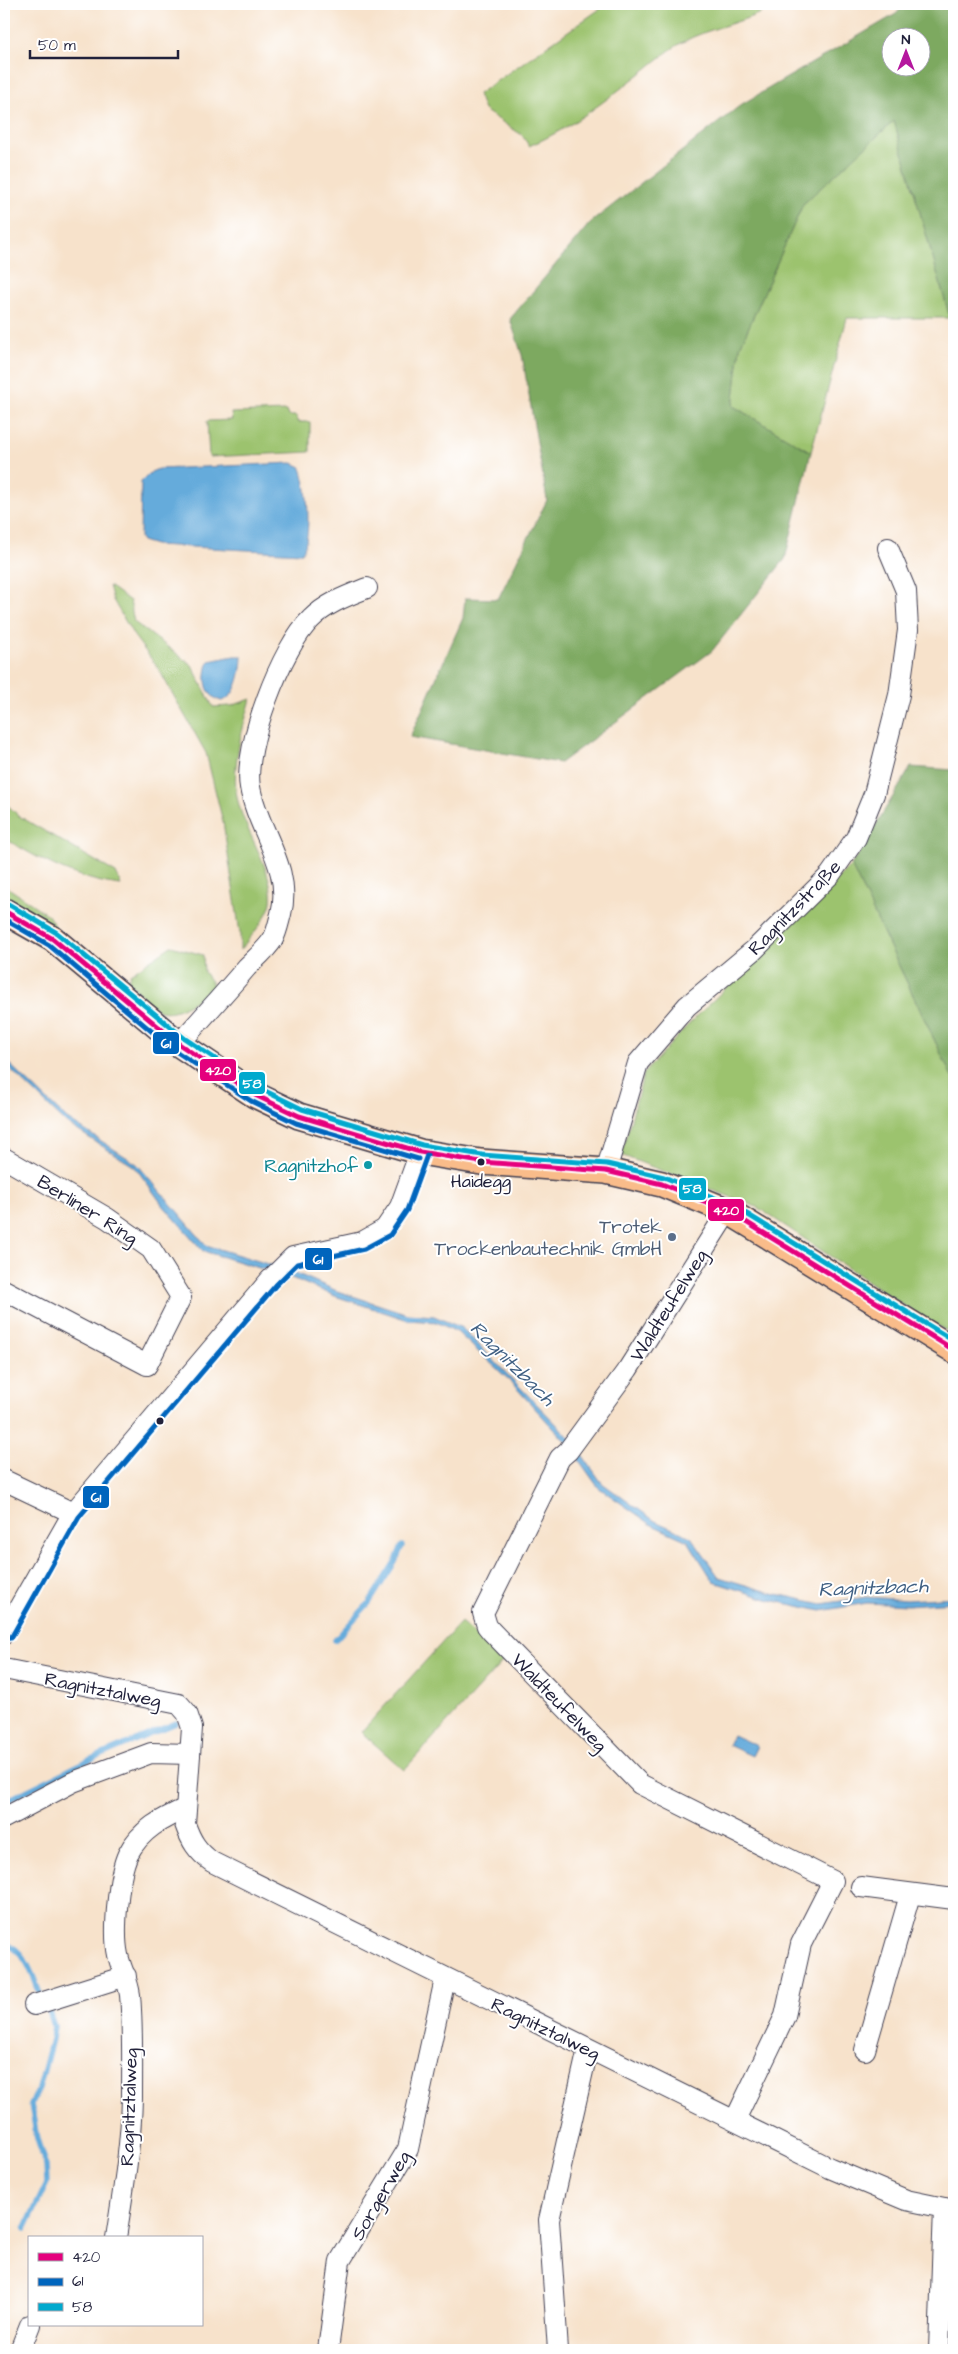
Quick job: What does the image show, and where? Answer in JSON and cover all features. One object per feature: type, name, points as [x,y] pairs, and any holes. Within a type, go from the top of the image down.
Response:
[{"type":"main road","points":[[4,911],[53,939],[179,1044],[254,1095],[300,1116],[420,1152],[481,1162],[606,1171],[662,1184],[728,1211],[954,1350]]},
{"type":"street","name":"Ragnitzstraße","points":[[606,1171],[638,1063],[686,1006],[753,951],[830,875],[856,838],[874,794],[899,694],[908,630],[906,590],[888,548]]},
{"type":"street","points":[[179,1044],[273,939],[281,911],[282,877],[275,853],[256,809],[249,786],[250,761],[270,689],[292,645],[310,619],[337,599],[367,588]]},
{"type":"street","points":[[4,1634],[73,1513],[270,1280],[293,1257],[362,1242],[385,1230],[400,1207],[420,1152]]},
{"type":"street","name":"Berliner Ring","points":[[4,1158],[108,1218],[151,1249],[181,1297],[147,1365],[4,1290]]},
{"type":"street","name":"Waldteufelweg","points":[[728,1211],[628,1370],[572,1446],[560,1458],[487,1601],[483,1613],[486,1626],[640,1784],[833,1881],[801,1944],[785,2016],[735,2120]]},
{"type":"street","points":[[4,1480],[73,1513]]},
{"type":"street","name":"Ragnitztalweg","points":[[4,1669],[179,1704],[191,1720],[186,1824],[190,1839],[199,1852],[212,1862],[445,1979],[878,2190],[906,2200],[949,2209],[939,2350]]},
{"type":"street","points":[[4,1818],[73,1782],[151,1753],[190,1754]]},
{"type":"street","name":"Ragnitztalweg","points":[[116,2236],[125,2176],[132,2099],[130,1996],[126,1976],[118,1958],[115,1938],[122,1878],[128,1855],[140,1836],[158,1820],[186,1808]]},
{"type":"street","points":[[861,1887],[910,1895],[954,1899]]},
{"type":"street","points":[[865,2050],[910,1895]]},
{"type":"street","points":[[34,2005],[126,1976]]},
{"type":"street","name":"Sorgerweg","points":[[328,2350],[340,2261],[408,2149],[445,1979]]},
{"type":"street","points":[[558,2350],[549,2220],[588,2049]]},
{"type":"street","points":[[20,2350],[30,2326]]},
{"type":"green space","points":[[607,4],[777,4],[754,16],[705,32],[681,43],[587,113],[559,131],[529,146],[522,135],[484,110],[478,94]]},
{"type":"green space","points":[[905,4],[954,4],[954,332],[894,121],[803,204],[740,347],[733,406],[811,452],[785,559],[712,651],[560,763],[410,737],[463,618],[465,598],[498,599],[547,500],[522,355],[510,319],[590,223],[742,104],[896,14]]},
{"type":"green space","points":[[894,120],[950,318],[847,318],[811,452],[733,406],[740,347],[803,204]]},
{"type":"green space","points":[[286,411],[288,416],[297,416],[297,422],[310,422],[310,452],[209,457],[207,421],[232,420],[231,413]]},
{"type":"green space","points":[[109,586],[130,601],[134,622],[192,665],[213,707],[231,706],[251,699],[238,752],[235,779],[236,793],[243,816],[269,879],[271,902],[263,920],[240,950],[240,933],[223,822],[206,753],[158,668],[134,636],[113,600]]},
{"type":"green space","points":[[911,767],[954,770],[954,1081],[851,865]]},
{"type":"green space","points":[[4,802],[19,816],[116,873],[121,885],[90,879],[60,868],[4,838]]},
{"type":"green space","points":[[851,865],[954,1081],[954,1335],[918,1315],[757,1207],[621,1155],[644,1073],[688,1025]]},
{"type":"green space","points":[[4,885],[48,915],[56,928],[4,896]]},
{"type":"green space","points":[[171,946],[203,955],[204,972],[214,986],[182,1008],[168,1012],[161,1011],[152,1006],[128,981],[130,974]]},
{"type":"green space","points":[[461,1622],[504,1660],[404,1770],[361,1732]]},
{"type":"water","points":[[292,463],[300,466],[307,496],[307,535],[302,553],[155,545],[142,541],[140,538],[141,482],[151,472],[158,469]]},
{"type":"water","points":[[242,656],[237,683],[231,695],[221,701],[211,694],[206,684],[207,666],[209,661]]},
{"type":"water","name":"Ragnitzbach","points":[[4,1059],[67,1119],[137,1164],[206,1245],[291,1271],[337,1291],[408,1314],[434,1316],[462,1328],[571,1439],[602,1483],[655,1521],[691,1537],[719,1577],[772,1593],[822,1604],[866,1597],[907,1600],[954,1597],[954,1602],[908,1605],[867,1603],[821,1611],[770,1600],[714,1582],[688,1541],[652,1525],[598,1487],[566,1442],[508,1379],[457,1332],[436,1322],[408,1320],[335,1296],[289,1277],[203,1251],[162,1204],[135,1167],[66,1123],[4,1063]]},
{"type":"water","points":[[733,1735],[757,1746],[752,1756],[728,1745]]},
{"type":"waterway","points":[[335,1640],[369,1603],[395,1562],[402,1546]]},
{"type":"waterway","points":[[4,1802],[89,1760],[176,1723]]},
{"type":"waterway","points":[[4,1944],[11,1946],[23,1957],[41,1996]]},
{"type":"waterway","points":[[25,2229],[47,2183],[46,2166],[37,2139],[31,2104],[39,2089],[52,2039],[54,2026],[49,2011]]},
{"type":"transit line","name":"58","points":[[8,904],[57,933],[184,1038],[259,1088],[302,1109],[422,1145],[482,1155],[607,1164],[664,1177],[732,1205],[954,1341]]},
{"type":"transit line","name":"420","points":[[4,911],[53,939],[179,1044],[255,1095],[299,1116],[420,1152],[481,1162],[606,1171],[662,1184],[728,1211],[954,1350]]},
{"type":"transit line","name":"61","points":[[4,919],[49,945],[174,1050],[251,1101],[296,1123],[418,1159]]},
{"type":"transit line","name":"61","points":[[11,1638],[79,1517],[276,1285],[297,1264],[364,1249],[390,1235],[407,1210],[427,1155]]},
{"type":"place","name":"Haidegg","points":[[481,1162]]},
{"type":"place","name":"Ragnitzhof","points":[[368,1165]]},
{"type":"place","name":"Trotek Trockenbautechnik GmbH","points":[[672,1237]]}]
